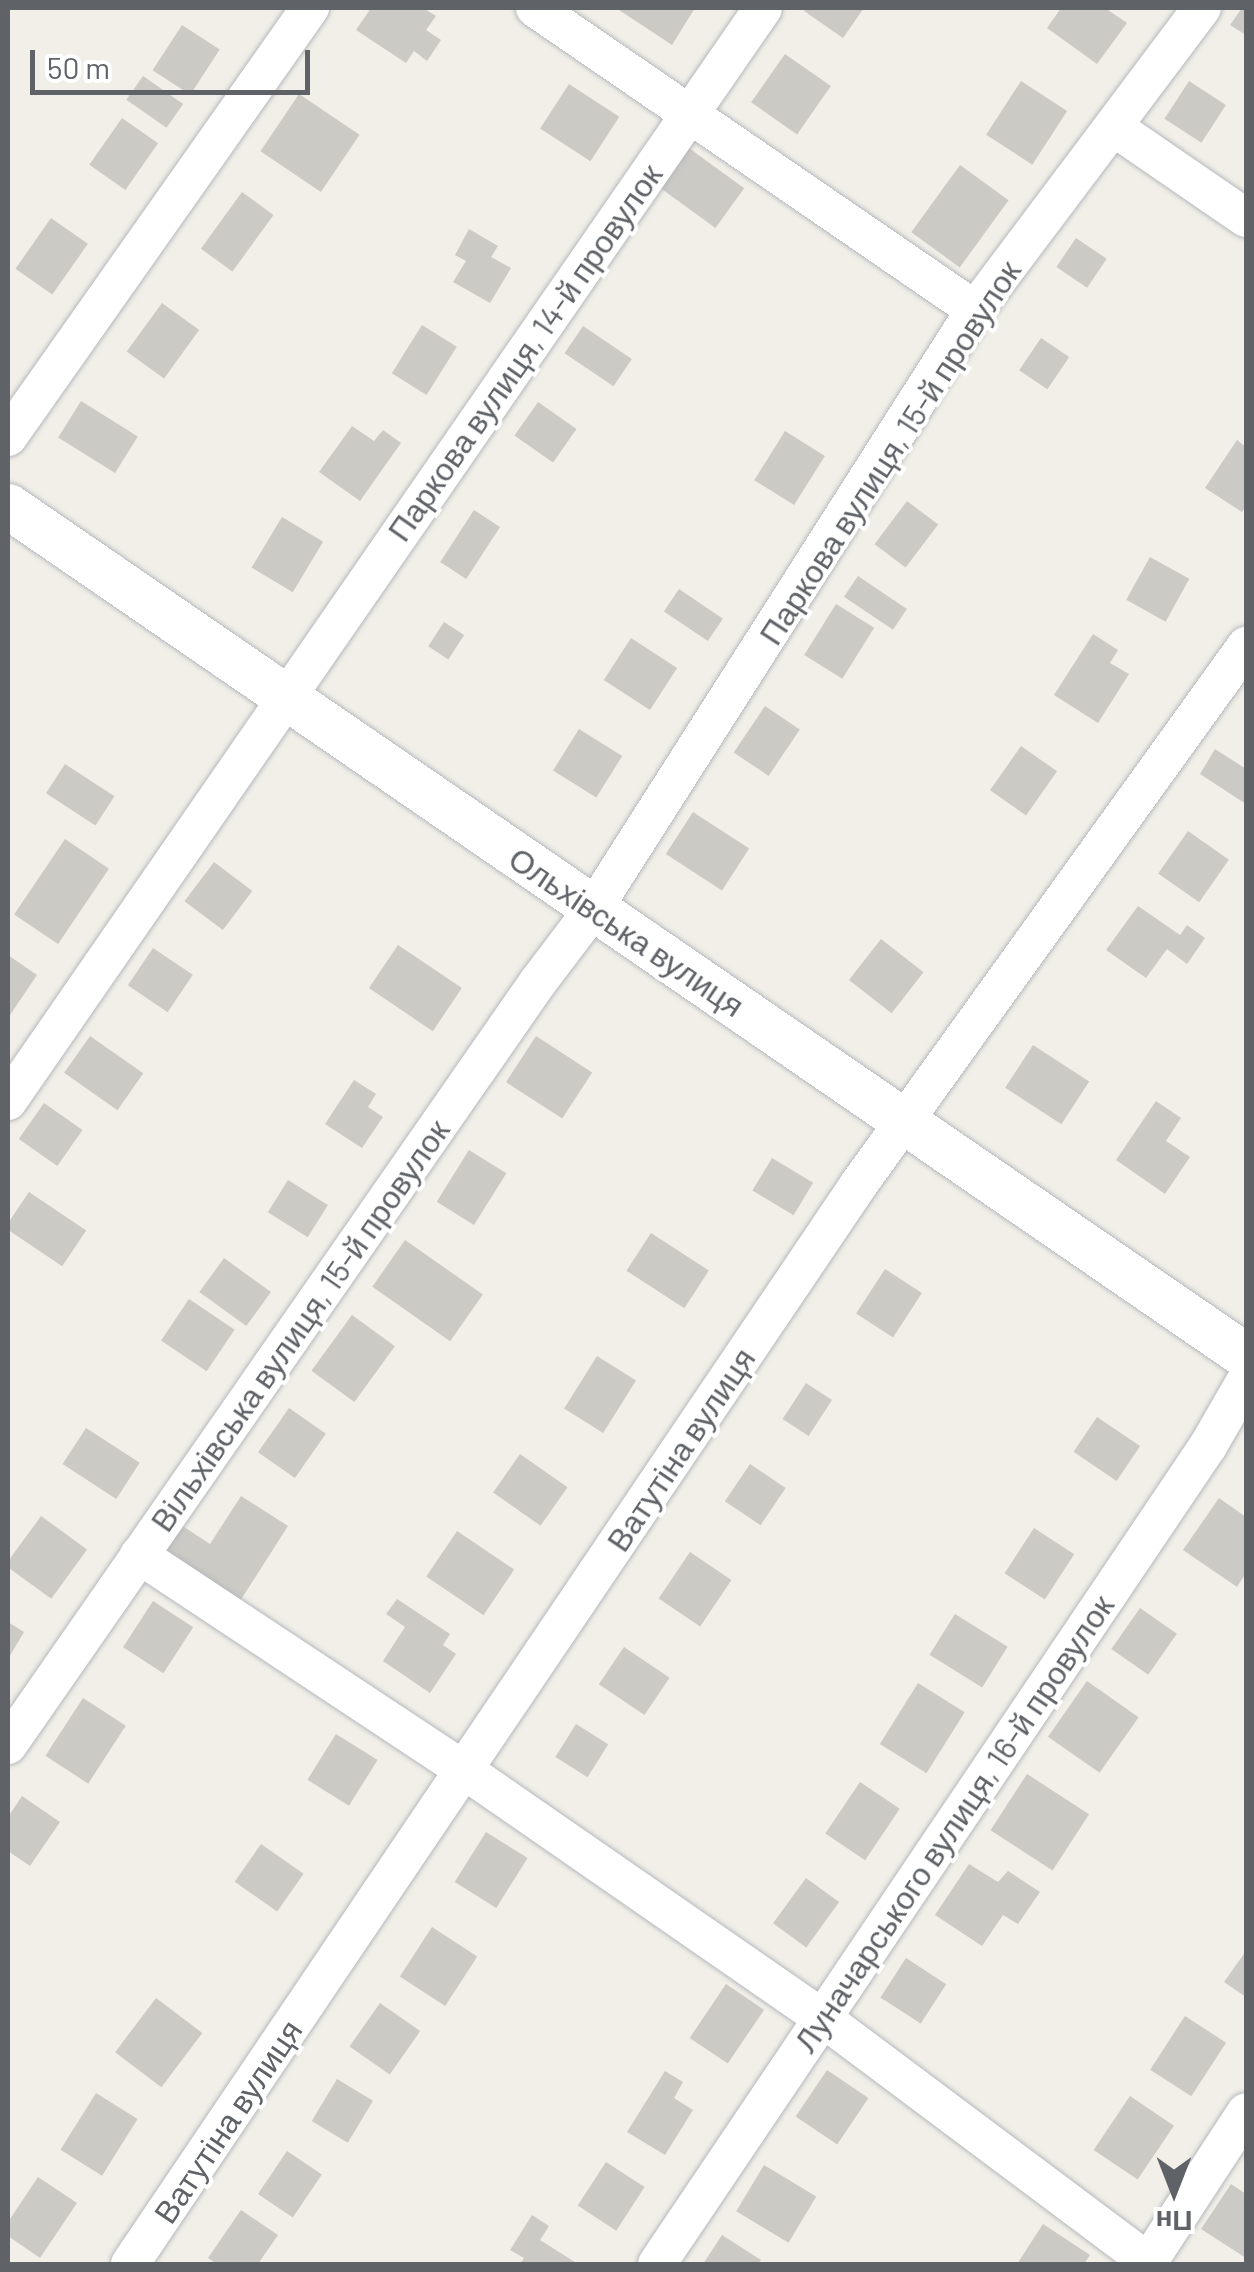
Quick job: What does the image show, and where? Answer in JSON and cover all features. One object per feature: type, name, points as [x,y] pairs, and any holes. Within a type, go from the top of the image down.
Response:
[{"type":"street","points":[[8,437],[310,8]]},
{"type":"street","points":[[534,8],[975,310]]},
{"type":"street","name":"Паркова вулиця, 14-й провулок","points":[[8,1102],[284,696],[762,8]]},
{"type":"street","name":"Паркова вулиця, 15-й провулок","points":[[594,908],[975,310],[1202,8]]},
{"type":"street","points":[[1115,128],[1246,218]]},
{"type":"street","name":"Ольхівська вулиця","points":[[8,506],[1246,1356]]},
{"type":"street","name":"Ватутіна вулиця","points":[[130,2264],[904,1121],[1246,649]]},
{"type":"street","name":"Вільхівська вулиця, 15-й провулок","points":[[10,1736],[538,982],[594,908]]},
{"type":"street","name":"Луначарського вулиця, 16-й провулок","points":[[658,2264],[1208,1446],[1246,1380]]},
{"type":"street","points":[[138,1556],[464,1770],[821,2017],[1148,2263],[1246,2112]]},
{"type":"building","points":[[371,8],[423,8],[436,16],[426,30],[441,40],[427,61],[414,51],[406,63],[356,30]]},
{"type":"building","points":[[616,8],[695,8],[672,45]]},
{"type":"building","points":[[864,8],[843,38],[804,11]]},
{"type":"building","points":[[1061,8],[1105,8],[1127,23],[1097,64],[1047,28]]},
{"type":"building","points":[[1246,8],[1246,35],[1230,25]]},
{"type":"building","points":[[182,25],[220,50],[190,95],[153,70]]},
{"type":"building","points":[[785,54],[831,86],[797,134],[751,102]]},
{"type":"building","points":[[143,76],[183,104],[167,128],[126,100]]},
{"type":"building","points":[[1021,81],[1067,111],[1032,165],[986,135]]},
{"type":"building","points":[[1189,81],[1226,105],[1201,143],[1164,119]]},
{"type":"building","points":[[569,84],[619,117],[590,161],[540,128]]},
{"type":"building","points":[[299,94],[360,135],[321,192],[260,151]]},
{"type":"building","points":[[122,118],[158,143],[125,190],[89,165]]},
{"type":"building","points":[[686,146],[744,188],[715,228],[657,186]]},
{"type":"building","points":[[960,165],[1009,200],[960,267],[911,232]]},
{"type":"building","points":[[242,192],[274,215],[232,272],[201,249]]},
{"type":"building","points":[[51,218],[88,244],[52,295],[15,269]]},
{"type":"building","points":[[469,229],[498,246],[491,257],[511,268],[490,303],[453,282],[466,261],[455,255]]},
{"type":"building","points":[[1076,238],[1107,259],[1087,288],[1056,267]]},
{"type":"building","points":[[162,303],[199,330],[164,379],[127,352]]},
{"type":"building","points":[[422,325],[457,347],[427,395],[392,373]]},
{"type":"building","points":[[583,326],[632,359],[613,386],[565,353]]},
{"type":"building","points":[[1041,338],[1069,357],[1047,389],[1019,370]]},
{"type":"building","points":[[81,401],[138,437],[115,473],[58,437]]},
{"type":"building","points":[[538,402],[577,429],[553,463],[514,436]]},
{"type":"building","points":[[352,426],[374,441],[383,430],[401,443],[360,501],[319,472]]},
{"type":"building","points":[[785,431],[825,456],[794,505],[754,480]]},
{"type":"building","points":[[1237,440],[1246,447],[1246,506],[1242,512],[1205,488]]},
{"type":"building","points":[[907,501],[938,524],[906,568],[875,544]]},
{"type":"building","points":[[474,510],[500,527],[466,579],[440,562]]},
{"type":"building","points":[[282,517],[323,542],[293,592],[252,568]]},
{"type":"building","points":[[1150,557],[1189,579],[1166,622],[1126,600]]},
{"type":"building","points":[[858,576],[907,609],[893,630],[844,597]]},
{"type":"building","points":[[679,589],[723,619],[708,641],[664,611]]},
{"type":"building","points":[[836,604],[874,628],[842,679],[804,655]]},
{"type":"building","points":[[444,622],[464,635],[448,659],[428,646]]},
{"type":"building","points":[[1093,634],[1118,650],[1110,663],[1129,674],[1098,723],[1054,695]]},
{"type":"building","points":[[631,638],[677,668],[650,710],[604,680]]},
{"type":"building","points":[[765,706],[800,729],[769,776],[734,752]]},
{"type":"building","points":[[579,729],[622,756],[596,798],[553,771]]},
{"type":"building","points":[[1021,746],[1057,771],[1026,815],[990,790]]},
{"type":"building","points":[[1215,749],[1246,769],[1246,804],[1200,774]]},
{"type":"building","points":[[65,764],[114,796],[95,825],[46,793]]},
{"type":"building","points":[[693,812],[749,848],[722,890],[666,854]]},
{"type":"building","points":[[1188,831],[1229,860],[1199,902],[1158,874]]},
{"type":"building","points":[[65,839],[109,869],[58,944],[14,914]]},
{"type":"building","points":[[214,862],[252,891],[223,930],[185,901]]},
{"type":"building","points":[[1138,906],[1180,935],[1187,925],[1205,938],[1187,964],[1167,949],[1146,978],[1106,950]]},
{"type":"building","points":[[881,939],[924,972],[892,1013],[849,980]]},
{"type":"building","points":[[398,945],[462,988],[433,1031],[369,988]]},
{"type":"building","points":[[153,948],[193,975],[168,1012],[128,985]]},
{"type":"building","points":[[8,955],[37,975],[8,1018]]},
{"type":"building","points":[[90,1036],[143,1073],[117,1110],[64,1073]]},
{"type":"building","points":[[536,1036],[592,1072],[562,1119],[506,1082]]},
{"type":"building","points":[[1033,1045],[1089,1081],[1061,1124],[1005,1088]]},
{"type":"building","points":[[354,1080],[376,1094],[368,1107],[383,1117],[362,1148],[325,1124]]},
{"type":"building","points":[[1156,1101],[1181,1118],[1166,1141],[1190,1157],[1165,1194],[1116,1160]]},
{"type":"building","points":[[44,1103],[83,1130],[57,1166],[19,1139]]},
{"type":"building","points":[[469,1150],[506,1173],[474,1225],[437,1202]]},
{"type":"building","points":[[772,1158],[813,1183],[794,1215],[752,1191]]},
{"type":"building","points":[[288,1180],[328,1205],[308,1237],[268,1212]]},
{"type":"building","points":[[29,1192],[86,1231],[62,1266],[8,1230],[8,1223]]},
{"type":"building","points":[[651,1233],[709,1271],[684,1308],[626,1271]]},
{"type":"building","points":[[405,1240],[483,1294],[450,1341],[372,1287]]},
{"type":"building","points":[[224,1258],[271,1292],[246,1326],[199,1292]]},
{"type":"building","points":[[885,1269],[922,1293],[893,1337],[856,1313]]},
{"type":"building","points":[[189,1299],[235,1330],[207,1371],[161,1340]]},
{"type":"building","points":[[352,1315],[395,1346],[354,1402],[311,1371]]},
{"type":"building","points":[[597,1356],[636,1380],[603,1433],[564,1409]]},
{"type":"building","points":[[806,1383],[832,1400],[809,1436],[783,1419]]},
{"type":"building","points":[[289,1408],[326,1434],[295,1478],[258,1452]]},
{"type":"building","points":[[1097,1417],[1140,1446],[1117,1481],[1074,1452]]},
{"type":"building","points":[[86,1428],[140,1463],[116,1499],[63,1464]]},
{"type":"building","points":[[520,1454],[568,1487],[541,1526],[493,1493]]},
{"type":"building","points":[[750,1464],[786,1488],[760,1525],[725,1501]]},
{"type":"building","points":[[241,1496],[288,1526],[240,1601],[161,1551],[178,1523],[210,1544]]},
{"type":"building","points":[[1219,1498],[1246,1517],[1246,1573],[1237,1587],[1183,1550]]},
{"type":"building","points":[[41,1516],[87,1550],[51,1599],[8,1567],[8,1561]]},
{"type":"building","points":[[1034,1528],[1074,1554],[1045,1599],[1005,1573]]},
{"type":"building","points":[[457,1531],[514,1570],[483,1615],[426,1577]]},
{"type":"building","points":[[690,1552],[731,1580],[700,1626],[659,1598]]},
{"type":"building","points":[[397,1599],[450,1634],[443,1645],[456,1654],[430,1693],[383,1661],[405,1627],[386,1614]]},
{"type":"building","points":[[153,1601],[193,1627],[163,1673],[123,1647]]},
{"type":"building","points":[[1140,1608],[1177,1634],[1148,1675],[1111,1649]]},
{"type":"building","points":[[955,1614],[1008,1647],[982,1688],[930,1655]]},
{"type":"building","points":[[8,1622],[24,1632],[8,1659]]},
{"type":"building","points":[[624,1647],[670,1678],[644,1715],[599,1684]]},
{"type":"building","points":[[1087,1681],[1139,1717],[1100,1773],[1048,1737]]},
{"type":"building","points":[[918,1683],[965,1712],[926,1773],[880,1744]]},
{"type":"building","points":[[83,1698],[126,1726],[88,1784],[45,1756]]},
{"type":"building","points":[[576,1724],[608,1744],[588,1777],[555,1757]]},
{"type":"building","points":[[336,1734],[378,1760],[349,1806],[307,1780]]},
{"type":"building","points":[[1027,1774],[1089,1814],[1053,1870],[991,1830]]},
{"type":"building","points":[[860,1782],[900,1809],[865,1860],[825,1833]]},
{"type":"building","points":[[22,1796],[60,1822],[30,1866],[8,1851],[8,1817]]},
{"type":"building","points":[[486,1832],[528,1858],[496,1908],[455,1882]]},
{"type":"building","points":[[261,1844],[304,1874],[277,1912],[235,1882]]},
{"type":"building","points":[[969,1864],[998,1882],[1008,1871],[1040,1892],[1018,1924],[1003,1915],[982,1946],[935,1915]]},
{"type":"building","points":[[806,1878],[839,1902],[806,1947],[773,1923]]},
{"type":"building","points":[[432,1927],[477,1956],[445,2006],[400,1976]]},
{"type":"building","points":[[1246,1951],[1246,1997],[1224,1982]]},
{"type":"building","points":[[906,1958],[946,1984],[921,2024],[880,1997]]},
{"type":"building","points":[[726,1984],[764,2010],[728,2064],[690,2038]]},
{"type":"building","points":[[156,1998],[202,2033],[161,2087],[115,2052]]},
{"type":"building","points":[[380,2003],[420,2031],[390,2075],[350,2046]]},
{"type":"building","points":[[1185,2016],[1226,2043],[1191,2096],[1150,2070]]},
{"type":"building","points":[[827,2070],[868,2098],[837,2144],[796,2116]]},
{"type":"building","points":[[665,2071],[683,2082],[674,2098],[693,2110],[665,2155],[627,2132]]},
{"type":"building","points":[[337,2079],[373,2101],[348,2143],[312,2121]]},
{"type":"building","points":[[96,2093],[138,2119],[102,2176],[60,2150]]},
{"type":"building","points":[[1130,2096],[1174,2126],[1138,2180],[1094,2150]]},
{"type":"building","points":[[287,2151],[322,2174],[293,2218],[258,2194]]},
{"type":"building","points":[[606,2162],[645,2187],[616,2231],[578,2206]]},
{"type":"building","points":[[764,2165],[816,2196],[788,2243],[736,2211]]},
{"type":"building","points":[[38,2177],[77,2203],[40,2258],[8,2236],[8,2222]]},
{"type":"building","points":[[1231,2184],[1246,2194],[1246,2258],[1201,2229]]},
{"type":"building","points":[[241,2210],[278,2235],[258,2264],[217,2264],[208,2258]]},
{"type":"building","points":[[532,2215],[549,2226],[540,2240],[578,2264],[520,2264],[524,2258],[510,2250]]},
{"type":"building","points":[[1043,2224],[1090,2255],[1084,2264],[1017,2264]]},
{"type":"building","points":[[722,2235],[761,2260],[758,2264],[703,2264]]}]
